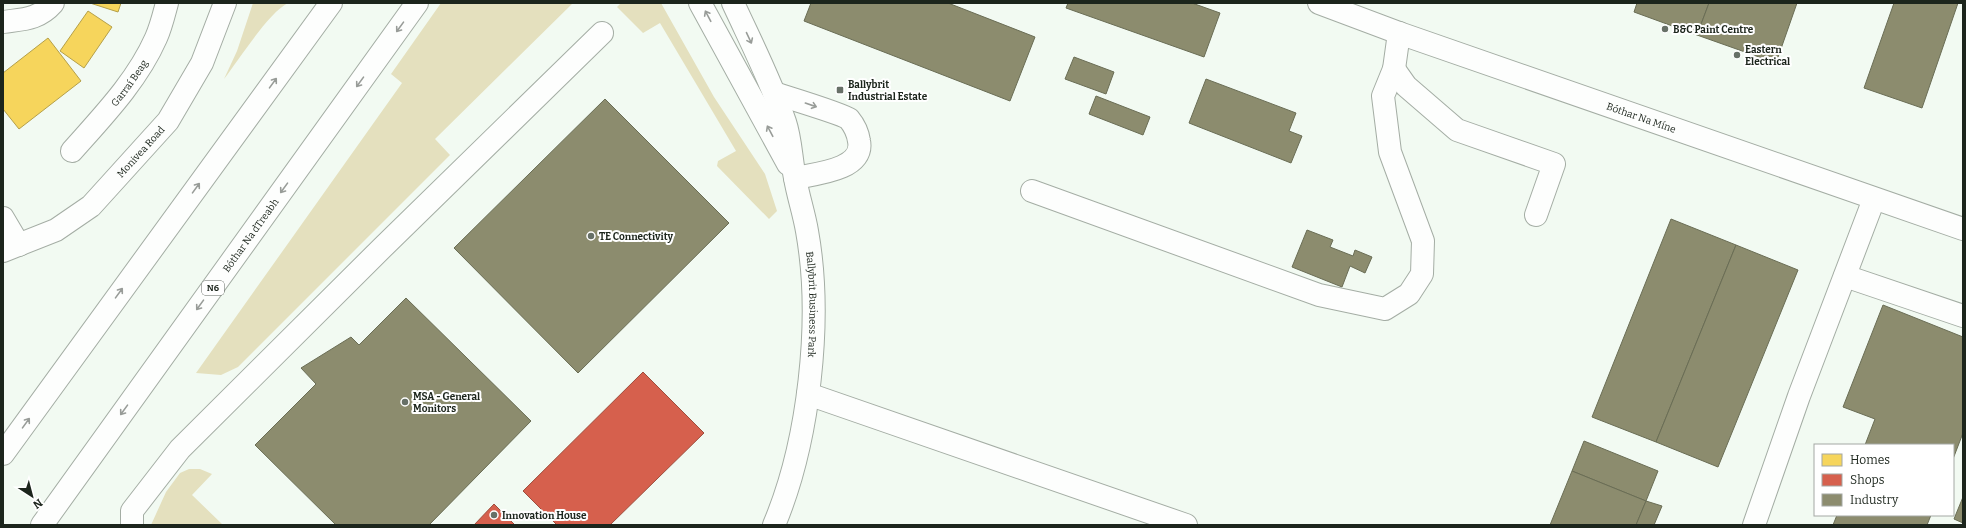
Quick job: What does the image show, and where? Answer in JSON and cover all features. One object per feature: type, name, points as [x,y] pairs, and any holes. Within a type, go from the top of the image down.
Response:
[{"type":"main road","points":[[3,22],[29,19],[45,12],[53,3]]},
{"type":"main road","name":"Garraí Beag","points":[[72,151],[112,106],[140,66],[157,38],[167,3]]},
{"type":"main road","name":"Monivea Road","points":[[11,248],[56,230],[91,206],[168,121],[202,63],[225,3]]},
{"type":"main road","points":[[3,454],[331,3]]},
{"type":"main road","name":"Bóthar Na dTreabh","points":[[42,525],[417,3]]},
{"type":"main road","name":"Ballybrit Business Park","points":[[700,3],[795,178]]},
{"type":"main road","name":"Ballybrit Business Park","points":[[733,3],[774,93],[790,141],[795,178],[807,232],[813,293],[812,352],[808,394],[792,469],[774,525]]},
{"type":"main road","name":"Bóthar Na Míne","points":[[1320,3],[1399,33],[1963,229]]},
{"type":"main road","points":[[132,525],[132,510],[180,449],[382,248],[602,33]]},
{"type":"main road","points":[[1032,191],[1319,295],[1385,309],[1409,294],[1422,274],[1423,241],[1390,152],[1383,96],[1394,69],[1399,33]]},
{"type":"main road","points":[[1394,69],[1406,86],[1457,130],[1554,164],[1536,215]]},
{"type":"main road","points":[[774,93],[848,118],[857,133],[860,146],[854,160],[840,168],[795,178]]},
{"type":"main road","points":[[1754,525],[1799,396],[1874,199]]},
{"type":"main road","points":[[3,218],[11,248]]},
{"type":"main road","points":[[1844,276],[1963,316]]},
{"type":"main road","points":[[808,394],[1186,525]]},
{"type":"shaded area","points":[[253,3],[288,3],[280,8],[263,26],[224,79],[237,51]]},
{"type":"shaded area","points":[[441,3],[573,3],[435,139],[450,155],[238,367],[221,375],[196,373],[402,83],[391,74]]},
{"type":"shaded area","points":[[621,3],[661,3],[714,97],[765,174],[777,211],[769,219],[717,166],[718,161],[736,151],[660,23],[643,33],[617,7]]},
{"type":"shaded area","points":[[189,469],[200,469],[212,474],[192,495],[222,524],[151,525],[166,492],[180,473]]},
{"type":"building: Homes","points":[[90,3],[121,3],[118,12]]},
{"type":"building: Homes","points":[[88,11],[112,27],[84,68],[60,51]]},
{"type":"building: Homes","points":[[48,38],[81,81],[19,129],[3,109],[3,73]]},
{"type":"building: Shops","points":[[643,372],[704,433],[610,525],[557,525],[523,491]]},
{"type":"building: Shops","name":"Innovation House","points":[[494,504],[515,525],[474,525]]},
{"type":"building: Industry","points":[[811,3],[948,3],[1035,37],[1010,101],[804,21]]},
{"type":"building: Industry","points":[[1068,3],[1192,3],[1220,13],[1204,57],[1066,8]]},
{"type":"building: Industry","points":[[1637,3],[1709,3],[1697,35],[1634,12]]},
{"type":"building: Industry","points":[[1709,3],[1797,3],[1776,63],[1697,35]]},
{"type":"building: Industry","points":[[1894,3],[1958,3],[1922,108],[1864,88]]},
{"type":"building: Industry","points":[[1074,57],[1114,72],[1106,94],[1065,79]]},
{"type":"building: Industry","points":[[1206,79],[1296,113],[1289,131],[1302,136],[1291,163],[1189,123]]},
{"type":"building: Industry","points":[[1096,96],[1150,117],[1143,135],[1089,114]]},
{"type":"building: Industry","name":"TE Connectivity","points":[[605,99],[729,223],[578,373],[454,248]]},
{"type":"building: Industry","points":[[1671,219],[1736,245],[1656,442],[1592,417]]},
{"type":"building: Industry","points":[[1307,230],[1333,240],[1330,247],[1353,256],[1355,250],[1372,257],[1365,273],[1350,266],[1342,287],[1292,267]]},
{"type":"building: Industry","points":[[1736,245],[1798,270],[1718,467],[1656,442]]},
{"type":"building: Industry","name":"MSA - General Monitors","points":[[406,298],[531,421],[429,525],[336,525],[255,445],[316,384],[301,368],[351,337],[359,345]]},
{"type":"building: Industry","points":[[1883,305],[1963,337],[1963,433],[1954,456],[1954,444],[1865,444],[1875,419],[1843,407]]},
{"type":"building: Industry","points":[[1584,441],[1658,471],[1646,501],[1572,471]]},
{"type":"building: Industry","points":[[1572,471],[1646,501],[1636,525],[1550,525]]},
{"type":"building: Industry","points":[[1963,497],[1963,523],[1954,519]]},
{"type":"building: Industry","points":[[1646,501],[1662,506],[1654,525],[1636,525]]},
{"type":"building: Industry","points":[[1837,516],[1931,516],[1927,525],[1833,525]]},
{"type":"place","name":"B&C Paint Centre","points":[[1665,29]]},
{"type":"place","name":"Eastern Electrical","points":[[1737,55]]},
{"type":"place","name":"Ballybrit Industrial Estate","points":[[840,90]]},
{"type":"place","name":"TE Connectivity","points":[[591,236]]},
{"type":"place","name":"MSA - General Monitors","points":[[405,402]]},
{"type":"place","name":"Innovation House","points":[[494,515]]}]
